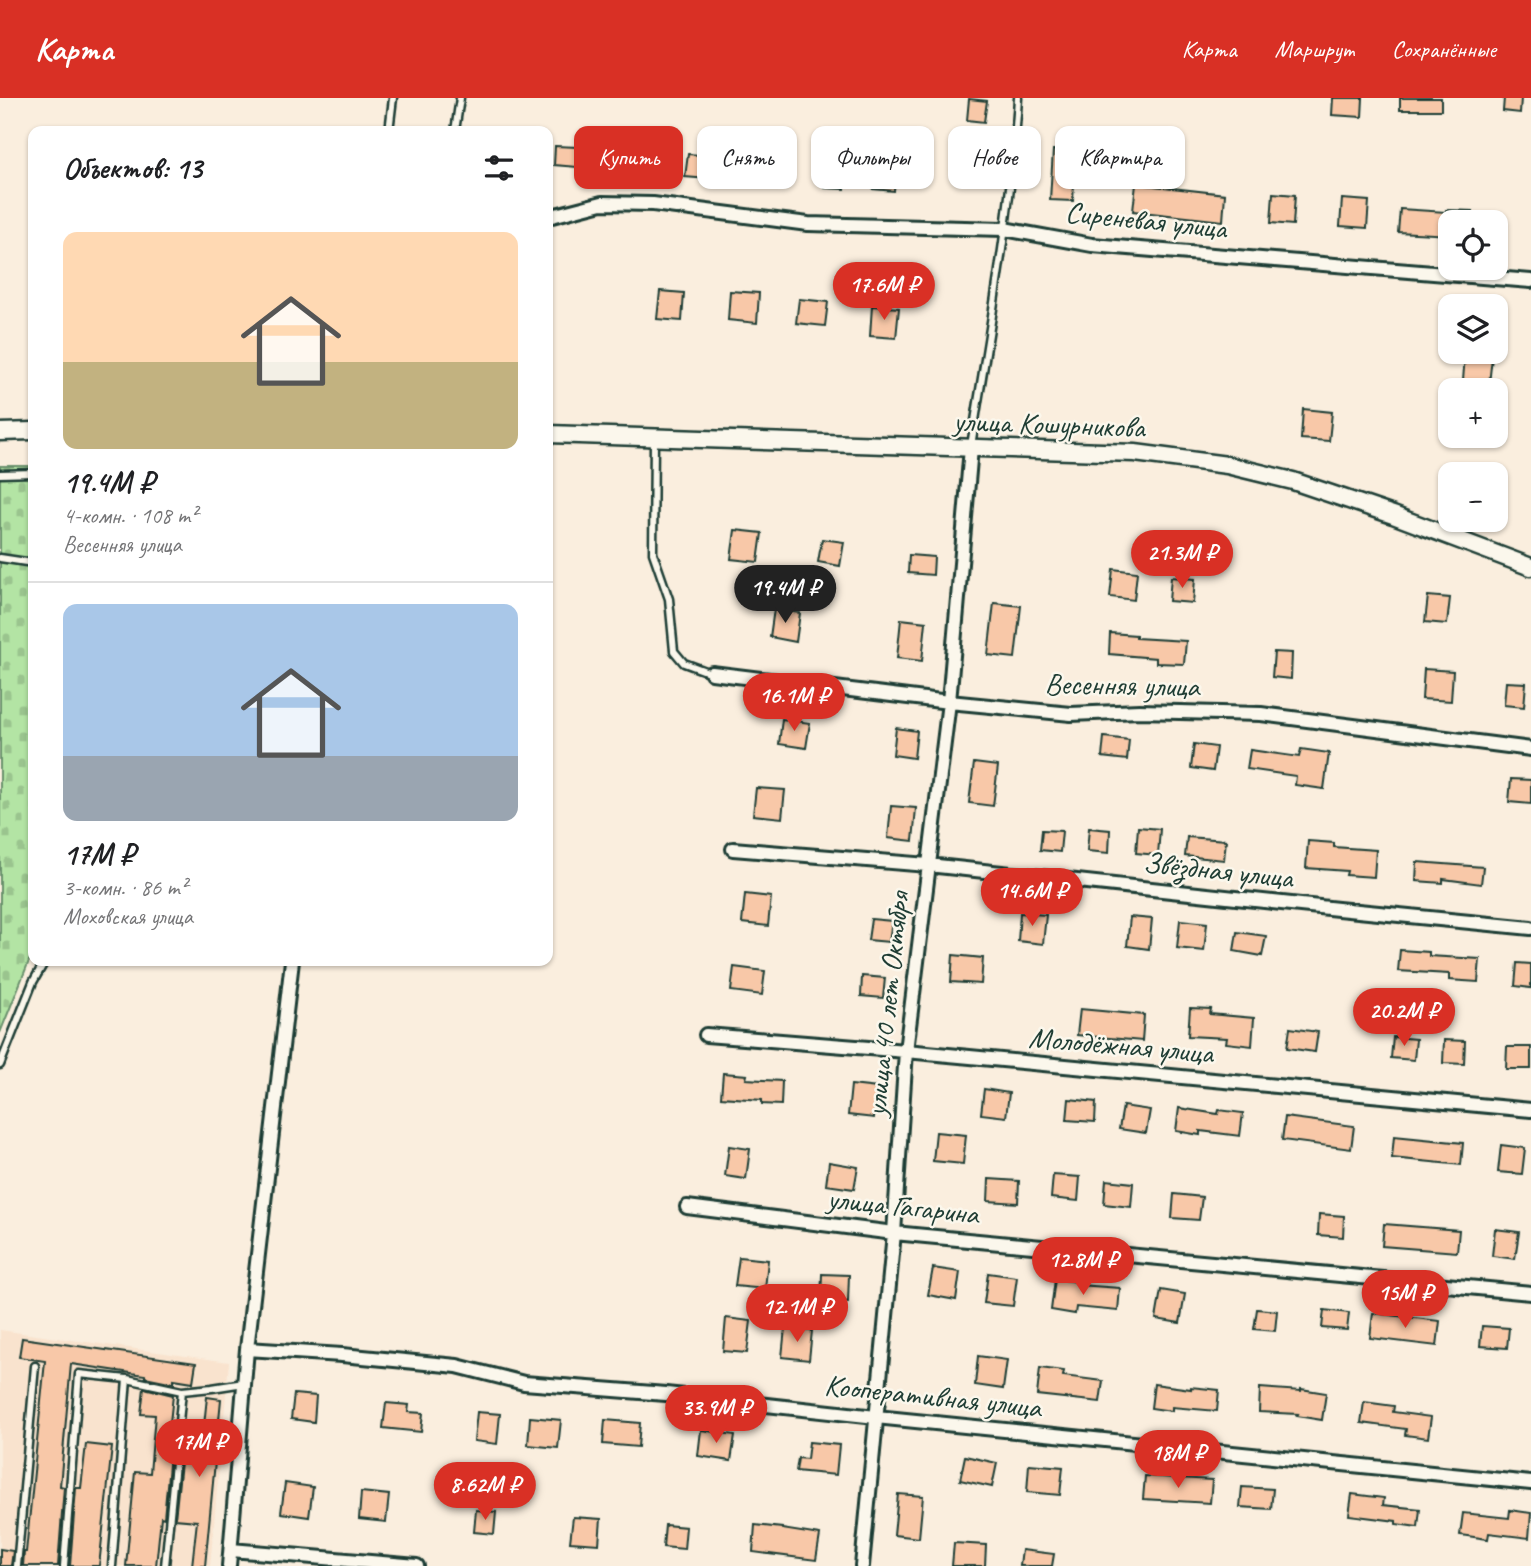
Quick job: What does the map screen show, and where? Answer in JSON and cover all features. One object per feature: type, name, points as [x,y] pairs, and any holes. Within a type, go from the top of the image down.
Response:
[{"type":"main road","points":[[0,432],[28,431]]},
{"type":"main road","name":"улица Кошурникова","points":[[553,434],[1135,453],[1227,465],[1293,481],[1531,567]]},
{"type":"street","name":"Сиреневая улица","points":[[553,216],[602,203],[653,204],[808,224],[1004,229],[1092,245],[1531,281]]},
{"type":"street","name":"улица 40 лет Октября","points":[[862,1566],[894,1233],[906,1051],[949,702],[971,448]]},
{"type":"street","name":"Весенняя улица","points":[[712,673],[1071,714],[1139,711],[1261,714],[1531,749]]},
{"type":"street","name":"Звёздная улица","points":[[733,849],[928,865],[1531,928]]},
{"type":"street","points":[[229,1566],[247,1349],[291,966]]},
{"type":"street","name":"Молодёжная улица","points":[[706,1035],[906,1051],[1531,1110]]},
{"type":"street","name":"улица Гагарина","points":[[687,1207],[894,1233],[1531,1293]]},
{"type":"street","name":"Кооперативная улица","points":[[247,1349],[457,1366],[524,1383],[666,1394],[1531,1483]]},
{"type":"street","points":[[231,1550],[417,1566]]},
{"type":"lane","points":[[390,126],[393,98]]},
{"type":"lane","points":[[456,126],[460,98]]},
{"type":"lane","points":[[971,448],[1004,229],[1016,133],[1017,98]]},
{"type":"lane","points":[[654,438],[653,553],[668,599],[674,651],[684,663],[712,673]]},
{"type":"lane","points":[[0,474],[28,473]]},
{"type":"lane","points":[[0,558],[28,562]]},
{"type":"lane","points":[[0,1065],[33,982],[42,966]]},
{"type":"lane","points":[[16,1566],[35,1366]]},
{"type":"lane","points":[[64,1566],[79,1374],[127,1379],[182,1391],[244,1383]]},
{"type":"lane","points":[[113,1566],[127,1379]]},
{"type":"lane","points":[[165,1566],[182,1391]]},
{"type":"shaded area","points":[[0,1330],[229,1362],[210,1566],[0,1566]]},
{"type":"green space","points":[[0,466],[28,466],[28,963],[0,1033]]},
{"type":"building","points":[[1333,98],[1363,98],[1362,117],[1332,115]]},
{"type":"building","points":[[1400,98],[1441,98],[1441,110],[1400,110]]},
{"type":"building","points":[[1504,98],[1521,98],[1520,113],[1503,111]]},
{"type":"building","points":[[969,99],[987,101],[984,122],[967,120]]},
{"type":"building","points":[[555,146],[574,147],[574,167],[554,165]]},
{"type":"building","points":[[1055,150],[1055,189],[1074,189],[1073,201],[1050,200]]},
{"type":"building","points":[[688,154],[697,155],[697,178],[685,177]]},
{"type":"building","points":[[1135,189],[1180,189],[1225,194],[1223,221],[1133,211]]},
{"type":"building","points":[[1273,193],[1295,195],[1293,225],[1271,223]]},
{"type":"building","points":[[1342,199],[1369,201],[1367,228],[1340,226]]},
{"type":"building","points":[[1400,209],[1438,211],[1438,234],[1398,232]]},
{"type":"building","points":[[660,291],[684,293],[682,321],[657,319]]},
{"type":"building","points":[[730,291],[759,293],[757,323],[728,320]]},
{"type":"building","points":[[799,299],[828,302],[825,326],[796,323]]},
{"type":"building","points":[[872,306],[899,308],[896,338],[870,336]]},
{"type":"building","points":[[1464,364],[1491,364],[1490,378],[1463,378]]},
{"type":"building","points":[[1303,409],[1332,412],[1329,441],[1301,439]]},
{"type":"building","points":[[735,530],[762,533],[758,562],[731,559]]},
{"type":"building","points":[[822,539],[844,542],[840,566],[818,562]]},
{"type":"building","points":[[909,555],[934,557],[933,575],[908,573]]},
{"type":"building","points":[[1113,569],[1137,572],[1134,600],[1110,597]]},
{"type":"building","points":[[1171,577],[1195,579],[1193,603],[1169,601]]},
{"type":"building","points":[[1428,596],[1450,598],[1447,624],[1425,622]]},
{"type":"building","points":[[994,603],[1021,606],[1015,658],[988,655]]},
{"type":"building","points":[[774,609],[800,613],[796,642],[770,637]]},
{"type":"building","points":[[901,619],[926,622],[922,661],[897,658]]},
{"type":"building","points":[[1110,633],[1136,635],[1136,638],[1186,641],[1184,664],[1156,663],[1156,658],[1109,654]]},
{"type":"building","points":[[1274,652],[1292,653],[1291,679],[1272,677]]},
{"type":"building","points":[[1424,669],[1453,671],[1451,701],[1422,699]]},
{"type":"building","points":[[1506,682],[1526,683],[1524,707],[1504,705]]},
{"type":"building","points":[[782,719],[810,723],[806,748],[779,744]]},
{"type":"building","points":[[896,728],[917,731],[914,758],[893,755]]},
{"type":"building","points":[[1104,737],[1129,740],[1127,760],[1102,757]]},
{"type":"building","points":[[1194,744],[1216,747],[1213,771],[1191,768]]},
{"type":"building","points":[[1301,749],[1329,753],[1324,789],[1295,785],[1296,776],[1247,769],[1250,750],[1299,757]]},
{"type":"building","points":[[974,763],[998,766],[993,806],[969,803]]},
{"type":"building","points":[[1511,779],[1531,780],[1531,804],[1509,802]]},
{"type":"building","points":[[756,788],[785,790],[782,818],[753,815]]},
{"type":"building","points":[[891,806],[916,808],[913,841],[888,838]]},
{"type":"building","points":[[1138,827],[1160,829],[1158,855],[1136,853]]},
{"type":"building","points":[[1089,828],[1110,830],[1109,853],[1087,851]]},
{"type":"building","points":[[1042,830],[1062,831],[1060,852],[1040,850]]},
{"type":"building","points":[[1187,837],[1226,840],[1224,860],[1185,856]]},
{"type":"building","points":[[1308,841],[1334,843],[1334,847],[1376,850],[1374,877],[1346,875],[1347,871],[1306,868]]},
{"type":"building","points":[[1417,862],[1483,867],[1481,884],[1443,879],[1443,883],[1416,881]]},
{"type":"building","points":[[745,894],[771,897],[768,926],[742,923]]},
{"type":"building","points":[[1020,913],[1046,915],[1043,944],[1018,941]]},
{"type":"building","points":[[1130,917],[1152,919],[1149,949],[1127,946]]},
{"type":"building","points":[[871,919],[892,921],[889,942],[868,940]]},
{"type":"building","points":[[1180,920],[1207,923],[1204,951],[1177,948]]},
{"type":"building","points":[[1237,932],[1266,936],[1262,956],[1234,951]]},
{"type":"building","points":[[1400,950],[1429,952],[1429,956],[1480,959],[1478,982],[1449,980],[1449,974],[1398,971]]},
{"type":"building","points":[[953,955],[983,958],[981,984],[951,982]]},
{"type":"building","points":[[1517,963],[1531,964],[1531,988],[1515,986]]},
{"type":"building","points":[[734,967],[765,971],[762,995],[731,991]]},
{"type":"building","points":[[862,976],[885,978],[883,998],[861,996]]},
{"type":"building","points":[[1190,1008],[1211,1009],[1210,1014],[1254,1018],[1252,1046],[1226,1043],[1227,1038],[1188,1036]]},
{"type":"building","points":[[1080,1009],[1144,1015],[1142,1041],[1077,1035]]},
{"type":"building","points":[[1290,1028],[1318,1032],[1315,1052],[1287,1048]]},
{"type":"building","points":[[1393,1037],[1416,1039],[1414,1060],[1391,1058]]},
{"type":"building","points":[[1444,1040],[1465,1041],[1464,1064],[1443,1063]]},
{"type":"building","points":[[1507,1047],[1531,1047],[1531,1069],[1506,1069]]},
{"type":"building","points":[[723,1073],[747,1075],[746,1079],[782,1081],[781,1105],[762,1104],[762,1100],[721,1097]]},
{"type":"building","points":[[851,1085],[877,1088],[874,1118],[848,1115]]},
{"type":"building","points":[[984,1089],[1009,1093],[1006,1117],[981,1114]]},
{"type":"building","points":[[1069,1099],[1096,1102],[1095,1122],[1067,1120]]},
{"type":"building","points":[[1123,1106],[1150,1110],[1146,1133],[1119,1129]]},
{"type":"building","points":[[1179,1108],[1218,1114],[1219,1110],[1243,1113],[1240,1136],[1200,1131],[1200,1135],[1176,1131]]},
{"type":"building","points":[[1285,1117],[1354,1126],[1351,1149],[1282,1140]]},
{"type":"building","points":[[936,1132],[966,1135],[963,1164],[933,1161]]},
{"type":"building","points":[[1394,1136],[1463,1143],[1461,1165],[1392,1158]]},
{"type":"building","points":[[1501,1145],[1525,1148],[1522,1174],[1498,1172]]},
{"type":"building","points":[[729,1146],[750,1149],[746,1179],[725,1176]]},
{"type":"building","points":[[829,1162],[858,1167],[854,1189],[826,1185]]},
{"type":"building","points":[[1053,1175],[1080,1177],[1078,1201],[1051,1198]]},
{"type":"building","points":[[989,1179],[1019,1181],[1018,1203],[988,1201]]},
{"type":"building","points":[[1106,1180],[1133,1183],[1131,1207],[1104,1204]]},
{"type":"building","points":[[1174,1194],[1202,1197],[1199,1220],[1172,1218]]},
{"type":"building","points":[[1319,1214],[1344,1216],[1343,1237],[1318,1235]]},
{"type":"building","points":[[1384,1224],[1459,1230],[1457,1252],[1382,1246]]},
{"type":"building","points":[[1495,1229],[1519,1232],[1515,1259],[1492,1256]]},
{"type":"building","points":[[739,1257],[768,1260],[765,1289],[735,1286]]},
{"type":"building","points":[[933,1268],[960,1272],[956,1300],[928,1295]]},
{"type":"building","points":[[988,1273],[1017,1277],[1013,1306],[984,1303]]},
{"type":"building","points":[[822,1274],[849,1275],[848,1302],[821,1300]]},
{"type":"building","points":[[1055,1279],[1080,1282],[1079,1285],[1120,1288],[1118,1311],[1076,1307],[1075,1314],[1051,1310]]},
{"type":"building","points":[[1161,1290],[1185,1294],[1180,1323],[1156,1319]]},
{"type":"building","points":[[1257,1309],[1277,1311],[1275,1331],[1254,1329]]},
{"type":"building","points":[[1324,1310],[1349,1313],[1347,1330],[1322,1328]]},
{"type":"building","points":[[1373,1313],[1440,1321],[1437,1346],[1370,1338]]},
{"type":"building","points":[[726,1318],[751,1321],[747,1353],[723,1351]]},
{"type":"building","points":[[1482,1326],[1509,1328],[1507,1348],[1480,1346]]},
{"type":"building","points":[[785,1328],[812,1331],[809,1360],[782,1357]]},
{"type":"building","points":[[22,1338],[196,1363],[193,1382],[174,1379],[174,1383],[145,1375],[71,1364],[60,1486],[64,1487],[58,1566],[23,1566],[45,1361],[19,1357]]},
{"type":"building","points":[[978,1356],[1007,1360],[1003,1389],[975,1385]]},
{"type":"building","points":[[1040,1368],[1064,1371],[1063,1376],[1103,1381],[1100,1402],[1037,1395]]},
{"type":"building","points":[[1154,1384],[1219,1390],[1217,1411],[1151,1408]]},
{"type":"building","points":[[144,1388],[173,1395],[164,1518],[161,1517],[156,1566],[126,1566],[135,1472],[150,1473],[155,1415],[141,1414]]},
{"type":"building","points":[[1260,1388],[1301,1389],[1326,1393],[1322,1420],[1297,1416],[1298,1414],[1259,1412]]},
{"type":"building","points":[[294,1394],[316,1396],[314,1422],[291,1419]]},
{"type":"building","points":[[207,1397],[221,1399],[205,1566],[192,1566],[197,1521],[175,1519],[184,1434],[203,1435]]},
{"type":"building","points":[[1364,1402],[1394,1406],[1393,1412],[1431,1417],[1428,1438],[1405,1435],[1406,1429],[1361,1423]]},
{"type":"building","points":[[386,1403],[409,1405],[408,1412],[423,1413],[421,1432],[383,1428]]},
{"type":"building","points":[[477,1412],[500,1414],[497,1444],[474,1441]]},
{"type":"building","points":[[530,1417],[561,1420],[558,1448],[528,1445]]},
{"type":"building","points":[[605,1420],[640,1423],[638,1447],[603,1444]]},
{"type":"building","points":[[701,1430],[735,1435],[731,1461],[698,1456]]},
{"type":"building","points":[[809,1442],[839,1445],[836,1475],[796,1471],[798,1458],[807,1459]]},
{"type":"building","points":[[86,1444],[112,1447],[99,1566],[70,1566],[76,1488],[81,1488]]},
{"type":"building","points":[[965,1456],[997,1463],[992,1487],[960,1480]]},
{"type":"building","points":[[1029,1464],[1063,1467],[1060,1495],[1027,1492]]},
{"type":"building","points":[[1145,1476],[1212,1480],[1210,1503],[1143,1499]]},
{"type":"building","points":[[285,1483],[313,1487],[309,1517],[281,1513]]},
{"type":"building","points":[[1242,1487],[1273,1489],[1271,1509],[1240,1507]]},
{"type":"building","points":[[361,1492],[389,1495],[386,1522],[359,1519]]},
{"type":"building","points":[[898,1494],[923,1496],[919,1538],[894,1535]]},
{"type":"building","points":[[1352,1494],[1384,1498],[1383,1505],[1420,1509],[1418,1527],[1396,1524],[1396,1521],[1349,1515]]},
{"type":"building","points":[[476,1510],[496,1512],[494,1534],[474,1532]]},
{"type":"building","points":[[1510,1510],[1531,1513],[1529,1538],[1489,1533],[1488,1539],[1460,1535],[1463,1513],[1509,1518]]},
{"type":"building","points":[[573,1517],[601,1519],[599,1544],[570,1542]]},
{"type":"building","points":[[665,1525],[686,1527],[684,1549],[663,1547]]},
{"type":"building","points":[[755,1525],[820,1535],[816,1560],[753,1552]]},
{"type":"building","points":[[954,1543],[986,1545],[985,1566],[952,1566]]},
{"type":"building","points":[[0,1549],[13,1551],[11,1566],[0,1566]]},
{"type":"building","points":[[1022,1550],[1054,1554],[1052,1566],[1020,1566]]}]
